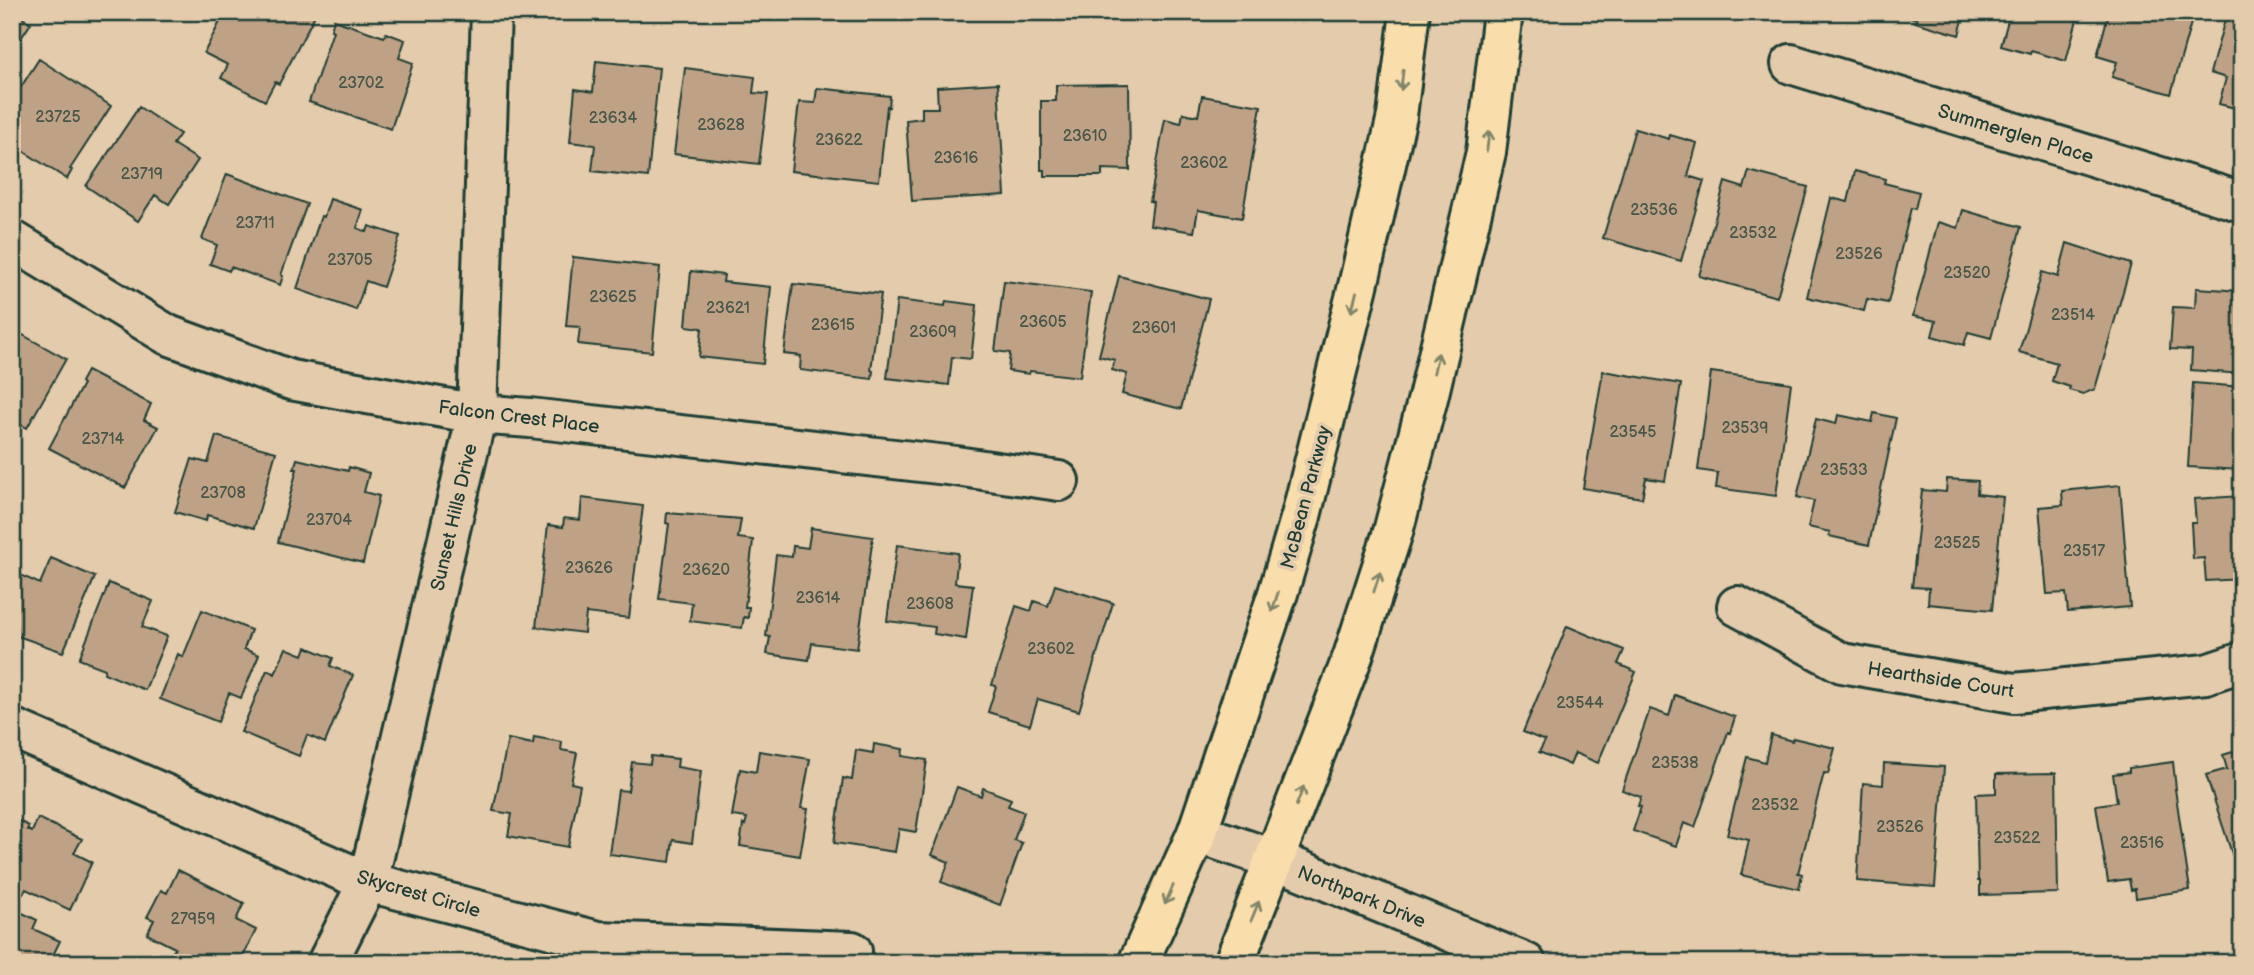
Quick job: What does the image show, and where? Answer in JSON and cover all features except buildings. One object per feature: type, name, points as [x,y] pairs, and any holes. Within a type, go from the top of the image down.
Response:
[{"type":"main road","name":"McBean Parkway","points":[[1138,963],[1197,833],[1274,606],[1318,449],[1397,116],[1410,12]]},
{"type":"main road","points":[[1234,963],[1353,656],[1393,533],[1486,152],[1503,12]]},
{"type":"street","name":"Sunset Hills Drive","points":[[327,963],[368,882],[477,414],[491,12]]},
{"type":"street","name":"Summerglen Place","points":[[1791,64],[2242,202]]},
{"type":"street","name":"Falcon Crest Place","points":[[12,240],[168,335],[291,380],[477,414],[956,466],[1059,481]]},
{"type":"street","name":"Hearthside Court","points":[[1737,606],[1842,663],[2014,693],[2206,674],[2242,662]]},
{"type":"street","name":"Skycrest Circle","points":[[12,728],[368,882],[598,941],[852,951]]},
{"type":"street","name":"Northpark Drive","points":[[1197,833],[1276,860],[1526,963]]}]
